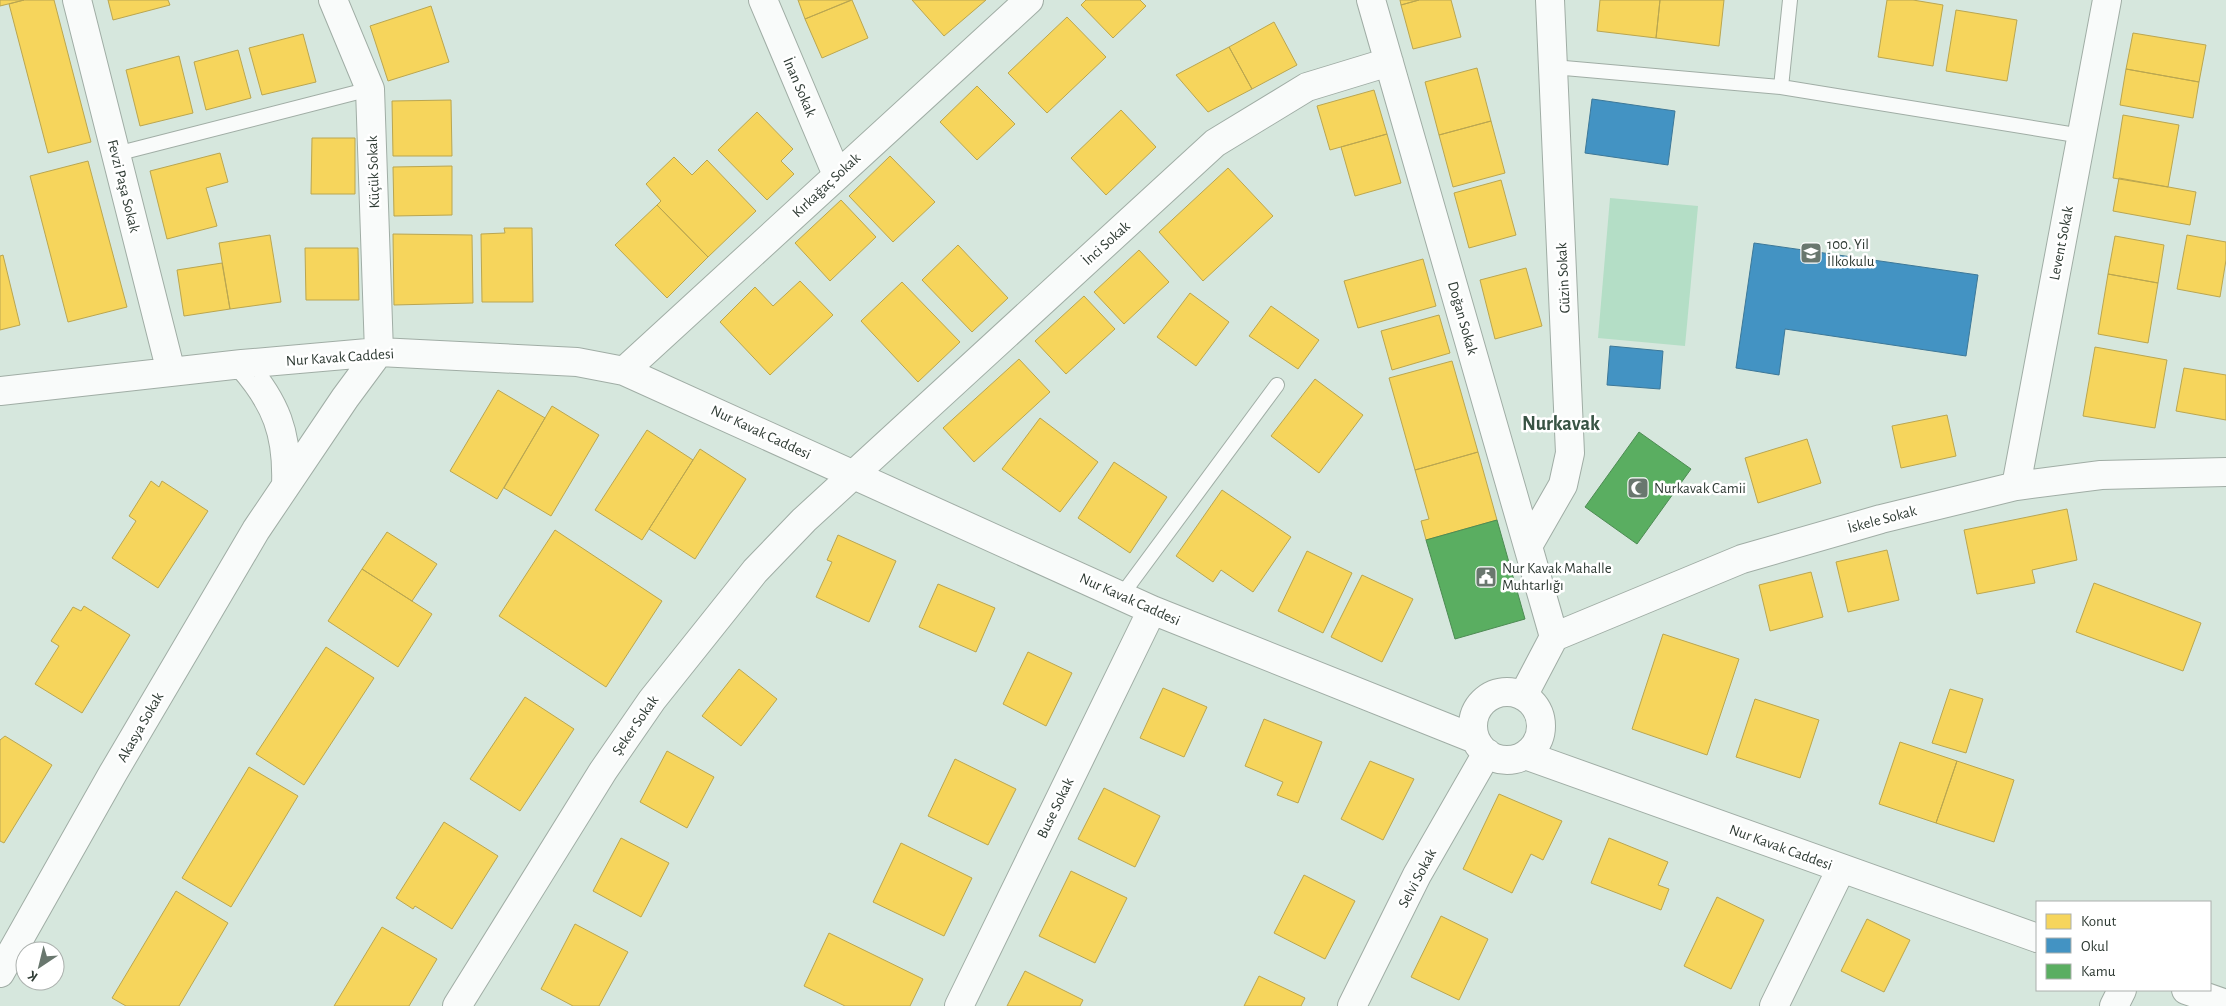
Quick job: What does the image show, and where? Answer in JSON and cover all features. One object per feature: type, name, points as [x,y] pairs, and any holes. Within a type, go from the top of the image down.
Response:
[{"type":"street","name":"Fevzi Paşa Sokak","points":[[77,0],[172,372]]},
{"type":"street","name":"Küçük Sokak","points":[[333,0],[370,89],[379,352]]},
{"type":"street","name":"İnan Sokak","points":[[763,0],[837,175]]},
{"type":"street","name":"Kırkağaç Sokak","points":[[624,371],[1029,0]]},
{"type":"street","name":"Doğan Sokak","points":[[1372,0],[1554,637]]},
{"type":"street","name":"Güzin Sokak","points":[[1528,546],[1563,485],[1570,453],[1550,0]]},
{"type":"street","name":"Levent Sokak","points":[[2016,486],[2107,0]]},
{"type":"street","name":"İnci Sokak","points":[[853,475],[1215,143],[1307,87],[1389,62]]},
{"type":"street","name":"Nur Kavak Caddesi","points":[[0,391],[242,364],[379,352],[577,362],[624,371],[1152,610],[1481,746]]},
{"type":"street","name":"Akasya Sokak","points":[[0,973],[193,635],[286,485],[379,352]]},
{"type":"street","points":[[242,364],[257,380],[279,419],[287,462],[286,485]]},
{"type":"street","name":"İskele Sokak","points":[[1554,637],[1742,559],[1881,519],[2016,486],[2101,474],[2226,472]]},
{"type":"street","name":"Şeker Sokak","points":[[458,1006],[603,771],[652,700],[755,570],[804,520],[853,475]]},
{"type":"street","name":"Buse Sokak","points":[[959,1006],[1152,610]]},
{"type":"street","points":[[1523,696],[1554,637]]},
{"type":"street","points":[[1499,693],[1516,693],[1523,696],[1536,709],[1541,725],[1537,742],[1524,755],[1509,760],[1501,759],[1481,746],[1473,722],[1475,714],[1484,700],[1499,693]]},
{"type":"street","name":"Selvi Sokak","points":[[1352,1006],[1481,746]]},
{"type":"street","name":"Nur Kavak Caddesi","points":[[1524,755],[2036,938]]},
{"type":"street","points":[[1774,1006],[1841,869]]},
{"type":"street","points":[[2114,1006],[2122,991]]},
{"type":"street","points":[[2189,991],[2226,1004]]},
{"type":"lane","points":[[1781,87],[1790,0]]},
{"type":"lane","points":[[1553,66],[1781,87],[2082,136]]},
{"type":"lane","points":[[116,154],[370,89]]},
{"type":"lane","points":[[1121,596],[1277,386]]},
{"type":"green space","points":[[1610,198],[1698,206],[1685,346],[1598,338]]},
{"type":"building: Konut","points":[[0,0],[24,0],[0,6]]},
{"type":"building: Konut","points":[[24,0],[54,0],[91,142],[48,153],[9,4]]},
{"type":"building: Konut","points":[[108,0],[168,0],[170,5],[113,20]]},
{"type":"building: Konut","points":[[798,0],[851,0],[805,19]]},
{"type":"building: Konut","points":[[852,0],[868,38],[822,58],[805,19]]},
{"type":"building: Konut","points":[[912,0],[986,0],[944,36]]},
{"type":"building: Konut","points":[[1086,0],[1140,0],[1146,6],[1113,38],[1081,5]]},
{"type":"building: Konut","points":[[1400,0],[1419,0],[1401,5]]},
{"type":"building: Konut","points":[[1419,0],[1451,0],[1461,37],[1413,49],[1401,5]]},
{"type":"building: Konut","points":[[1600,0],[1660,0],[1656,38],[1597,31]]},
{"type":"building: Konut","points":[[1660,0],[1724,0],[1719,46],[1656,38]]},
{"type":"building: Konut","points":[[1887,0],[1913,0],[1943,5],[1933,66],[1878,57]]},
{"type":"building: Konut","points":[[431,6],[449,62],[388,81],[370,26]]},
{"type":"building: Konut","points":[[1956,10],[2017,20],[2007,81],[1946,71]]},
{"type":"building: Konut","points":[[1067,17],[1106,57],[1047,113],[1008,73]]},
{"type":"building: Konut","points":[[1274,22],[1297,65],[1252,89],[1229,47]]},
{"type":"building: Konut","points":[[2133,33],[2206,45],[2199,82],[2126,69]]},
{"type":"building: Konut","points":[[303,34],[316,82],[262,95],[249,48]]},
{"type":"building: Konut","points":[[1229,47],[1252,89],[1208,112],[1176,75]]},
{"type":"building: Konut","points":[[238,50],[251,98],[206,110],[194,62]]},
{"type":"building: Konut","points":[[179,56],[193,113],[140,126],[126,70]]},
{"type":"building: Konut","points":[[1477,68],[1491,121],[1439,135],[1425,82]]},
{"type":"building: Konut","points":[[2126,69],[2199,82],[2193,118],[2120,105]]},
{"type":"building: Konut","points":[[977,86],[1015,124],[977,160],[940,122]]},
{"type":"building: Konut","points":[[1374,90],[1387,134],[1330,150],[1317,106]]},
{"type":"building: Konut","points":[[451,100],[452,156],[393,156],[392,101]]},
{"type":"building: Konut","points":[[1121,110],[1156,147],[1106,195],[1071,158]]},
{"type":"building: Konut","points":[[757,112],[793,149],[781,161],[794,174],[767,200],[718,150]]},
{"type":"building: Konut","points":[[2123,115],[2179,125],[2168,187],[2113,178]]},
{"type":"building: Konut","points":[[1491,121],[1505,173],[1453,187],[1439,135]]},
{"type":"building: Konut","points":[[1387,134],[1401,183],[1355,196],[1341,147]]},
{"type":"building: Konut","points":[[312,138],[355,138],[355,194],[311,194]]},
{"type":"building: Konut","points":[[220,153],[228,182],[206,188],[217,226],[167,239],[150,171]]},
{"type":"building: Konut","points":[[890,156],[935,202],[893,242],[849,196]]},
{"type":"building: Konut","points":[[674,157],[692,175],[707,160],[756,211],[708,257],[657,205],[661,201],[646,184]]},
{"type":"building: Konut","points":[[88,161],[127,307],[68,322],[30,176]]},
{"type":"building: Konut","points":[[452,166],[452,215],[394,216],[393,167]]},
{"type":"building: Konut","points":[[1228,168],[1273,216],[1203,281],[1159,232]]},
{"type":"building: Konut","points":[[2119,178],[2196,192],[2190,225],[2113,211]]},
{"type":"building: Konut","points":[[1501,180],[1516,235],[1469,248],[1454,193]]},
{"type":"building: Konut","points":[[841,200],[876,237],[830,281],[795,243]]},
{"type":"building: Konut","points":[[657,205],[708,257],[667,298],[615,245]]},
{"type":"building: Konut","points":[[504,228],[532,228],[533,302],[482,302],[481,234],[505,233]]},
{"type":"building: Konut","points":[[393,234],[472,235],[473,303],[394,305]]},
{"type":"building: Konut","points":[[270,235],[281,302],[230,309],[219,243]]},
{"type":"building: Konut","points":[[2187,235],[2226,242],[2226,260],[2220,297],[2177,289]]},
{"type":"building: Konut","points":[[2115,236],[2164,245],[2158,283],[2108,274]]},
{"type":"building: Konut","points":[[958,245],[1008,298],[972,332],[922,280]]},
{"type":"building: Konut","points":[[305,248],[358,248],[359,300],[306,300]]},
{"type":"building: Konut","points":[[1139,250],[1169,282],[1124,324],[1094,292]]},
{"type":"building: Konut","points":[[3,255],[20,325],[0,330],[0,256]]},
{"type":"building: Konut","points":[[1423,259],[1436,306],[1358,328],[1344,281]]},
{"type":"building: Konut","points":[[222,263],[230,309],[184,316],[177,270]]},
{"type":"building: Konut","points":[[1526,268],[1542,326],[1495,339],[1480,280]]},
{"type":"building: Konut","points":[[2108,274],[2158,283],[2148,343],[2098,334]]},
{"type":"building: Konut","points":[[800,281],[833,315],[770,375],[720,322],[755,287],[773,306]]},
{"type":"building: Konut","points":[[902,282],[960,342],[918,382],[861,321]]},
{"type":"building: Konut","points":[[1190,293],[1229,322],[1196,366],[1157,337]]},
{"type":"building: Konut","points":[[1084,296],[1115,329],[1066,374],[1035,341]]},
{"type":"building: Konut","points":[[1271,306],[1319,340],[1298,369],[1249,336]]},
{"type":"building: Konut","points":[[1439,315],[1450,353],[1392,370],[1381,331]]},
{"type":"building: Konut","points":[[2095,347],[2167,360],[2155,428],[2083,416]]},
{"type":"building: Konut","points":[[1019,359],[1050,392],[974,462],[943,428]]},
{"type":"building: Konut","points":[[1452,361],[1478,452],[1415,470],[1389,378]]},
{"type":"building: Konut","points":[[2184,368],[2226,375],[2226,420],[2176,411]]},
{"type":"building: Konut","points":[[1315,379],[1363,415],[1319,473],[1271,436]]},
{"type":"building: Konut","points":[[498,390],[545,418],[497,499],[450,471]]},
{"type":"building: Konut","points":[[552,406],[599,435],[551,516],[504,488]]},
{"type":"building: Konut","points":[[1947,415],[1956,456],[1901,468],[1892,426]]},
{"type":"building: Konut","points":[[1040,418],[1098,462],[1060,512],[1002,469]]},
{"type":"building: Konut","points":[[647,430],[693,460],[642,540],[595,510]]},
{"type":"building: Konut","points":[[1807,439],[1821,483],[1758,503],[1745,458]]},
{"type":"building: Konut","points":[[700,449],[746,479],[695,559],[649,529]]},
{"type":"building: Konut","points":[[1478,452],[1497,520],[1426,540],[1421,521],[1429,519],[1415,470]]},
{"type":"building: Konut","points":[[1114,462],[1167,497],[1130,553],[1078,518]]},
{"type":"building: Konut","points":[[151,481],[159,487],[162,481],[208,511],[158,588],[112,558],[136,521],[129,516]]},
{"type":"building: Konut","points":[[1222,490],[1291,537],[1253,592],[1221,570],[1213,582],[1176,556]]},
{"type":"building: Konut","points":[[2067,509],[2077,560],[2032,570],[2035,583],[1977,594],[1964,530]]},
{"type":"building: Konut","points":[[555,530],[662,601],[606,687],[499,616]]},
{"type":"building: Konut","points":[[387,532],[437,564],[412,601],[362,569]]},
{"type":"building: Konut","points":[[838,535],[896,561],[869,622],[816,597],[832,562],[827,560]]},
{"type":"building: Konut","points":[[1887,550],[1899,600],[1848,612],[1836,562]]},
{"type":"building: Konut","points":[[1307,551],[1352,573],[1323,633],[1278,611]]},
{"type":"building: Konut","points":[[362,569],[432,614],[398,667],[328,621]]},
{"type":"building: Konut","points":[[1811,572],[1823,617],[1770,631],[1759,585]]},
{"type":"building: Konut","points":[[1362,575],[1413,599],[1382,662],[1331,637]]},
{"type":"building: Konut","points":[[2094,583],[2201,623],[2183,671],[2076,632]]},
{"type":"building: Konut","points":[[938,584],[995,608],[976,652],[919,627]]},
{"type":"building: Konut","points":[[84,606],[130,635],[82,713],[35,684],[59,646],[51,641],[73,607],[81,611]]},
{"type":"building: Konut","points":[[1663,634],[1739,659],[1707,755],[1632,729]]},
{"type":"building: Konut","points":[[326,647],[374,678],[304,785],[256,754]]},
{"type":"building: Konut","points":[[1028,652],[1072,673],[1046,726],[1003,704]]},
{"type":"building: Konut","points":[[739,669],[777,699],[741,746],[702,716]]},
{"type":"building: Konut","points":[[1163,688],[1207,707],[1184,757],[1140,738]]},
{"type":"building: Konut","points":[[1950,689],[1983,699],[1966,753],[1932,743]]},
{"type":"building: Konut","points":[[525,697],[574,729],[520,811],[470,779]]},
{"type":"building: Konut","points":[[1755,699],[1819,720],[1800,778],[1736,757]]},
{"type":"building: Konut","points":[[1264,719],[1322,742],[1298,803],[1277,795],[1283,782],[1245,766]]},
{"type":"building: Konut","points":[[5,736],[52,765],[4,843],[0,841],[0,740]]},
{"type":"building: Konut","points":[[1900,742],[1957,761],[1936,823],[1879,804]]},
{"type":"building: Konut","points":[[667,751],[714,777],[687,828],[640,802]]},
{"type":"building: Konut","points":[[955,759],[1016,789],[988,845],[928,816]]},
{"type":"building: Konut","points":[[1370,761],[1414,779],[1383,840],[1341,819]]},
{"type":"building: Konut","points":[[1957,761],[2014,780],[1994,842],[1936,823]]},
{"type":"building: Konut","points":[[249,767],[298,796],[231,907],[182,878]]},
{"type":"building: Konut","points":[[1104,788],[1160,816],[1135,867],[1078,839]]},
{"type":"building: Konut","points":[[1499,794],[1562,821],[1543,860],[1531,854],[1512,893],[1463,869]]},
{"type":"building: Konut","points":[[444,822],[498,856],[452,929],[415,906],[413,909],[396,898]]},
{"type":"building: Konut","points":[[621,838],[669,863],[641,917],[593,891]]},
{"type":"building: Konut","points":[[1609,838],[1668,862],[1658,885],[1669,889],[1661,910],[1591,883]]},
{"type":"building: Konut","points":[[901,843],[972,878],[944,936],[873,902]]},
{"type":"building: Konut","points":[[1071,871],[1127,898],[1095,963],[1039,936]]},
{"type":"building: Konut","points":[[1304,875],[1355,901],[1325,959],[1274,933]]},
{"type":"building: Konut","points":[[176,891],[228,923],[179,1006],[126,1006],[112,998]]},
{"type":"building: Konut","points":[[1717,897],[1764,920],[1731,989],[1684,966]]},
{"type":"building: Konut","points":[[1441,916],[1488,939],[1459,1000],[1411,977]]},
{"type":"building: Konut","points":[[1867,919],[1910,940],[1884,992],[1841,971]]},
{"type":"building: Konut","points":[[575,924],[628,952],[599,1006],[573,1006],[541,989]]},
{"type":"building: Konut","points":[[382,927],[437,959],[409,1006],[334,1006]]},
{"type":"building: Konut","points":[[829,933],[923,979],[910,1006],[845,1006],[804,986]]},
{"type":"building: Konut","points":[[1025,971],[1083,1000],[1080,1006],[1007,1006]]},
{"type":"building: Konut","points":[[1259,976],[1305,998],[1301,1006],[1244,1006]]},
{"type":"building: Okul","points":[[1592,99],[1675,111],[1668,165],[1585,153]]},
{"type":"building: Okul","points":[[1754,243],[1978,275],[1966,356],[1785,329],[1779,375],[1736,368]]},
{"type":"building: Okul","points":[[1610,346],[1663,351],[1660,389],[1607,385]]},
{"type":"building: Kamu","name":"Nurkavak Camii","points":[[1639,432],[1691,469],[1637,544],[1585,507]]},
{"type":"building: Kamu","points":[[1497,520],[1525,619],[1455,639],[1426,540]]},
{"type":"place","name":"100. Yil İlkokulu","points":[[1811,253]]},
{"type":"place","name":"Nurkavak Camii","points":[[1638,488]]},
{"type":"place","name":"Nur Kavak Mahalle Muhtarlığı","points":[[1486,577]]},
{"type":"district","name":"Nurkavak","points":[[1561,423]]}]
